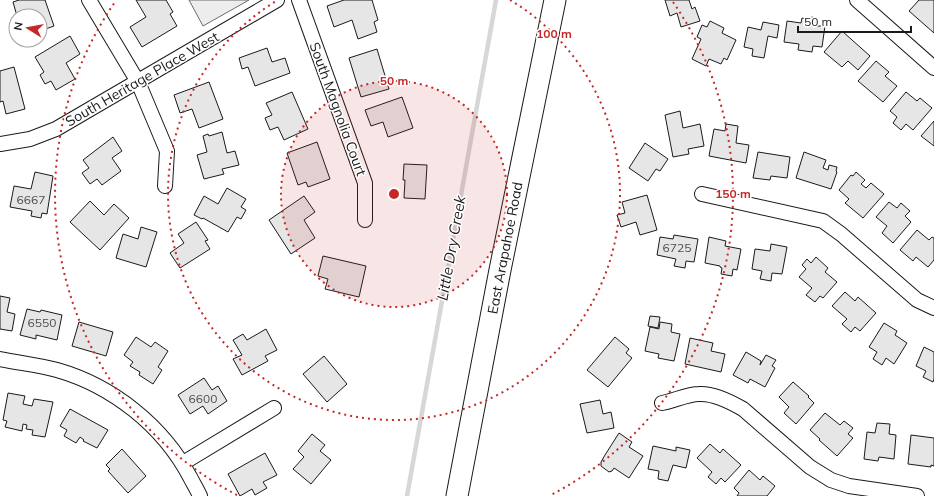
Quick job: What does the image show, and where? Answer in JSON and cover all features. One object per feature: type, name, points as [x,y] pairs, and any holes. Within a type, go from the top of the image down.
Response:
[{"type":"main road","name":"East Arapahoe Road","points":[[457,496],[501,262],[555,0]]},
{"type":"street","points":[[89,0],[138,82],[167,151],[165,186]]},
{"type":"street","name":"South Heritage Place West","points":[[0,144],[17,142],[42,135],[56,128],[138,82],[277,0]]},
{"type":"street","name":"South Magnolia Court","points":[[299,0],[365,183],[365,220]]},
{"type":"street","points":[[857,0],[934,68]]},
{"type":"street","points":[[702,194],[823,221],[841,234],[917,300],[934,308]]},
{"type":"street","points":[[0,359],[57,370],[81,379],[114,395],[140,414],[167,442],[183,463],[200,496]]},
{"type":"street","points":[[662,404],[699,394],[712,395],[732,402],[744,409],[810,467],[831,480],[849,486],[917,496]]},
{"type":"street","points":[[183,463],[274,408]]},
{"type":"shaded area","points":[[189,0],[249,0],[203,26]]},
{"type":"building","points":[[19,0],[45,0],[48,8],[15,8],[13,2]]},
{"type":"building","points":[[136,0],[166,0],[173,12],[170,14],[177,26],[142,47],[130,27],[146,17]]},
{"type":"building","points":[[344,0],[372,0],[378,20],[374,22],[377,32],[358,39],[352,20],[334,27],[327,6]]},
{"type":"building","points":[[665,0],[689,0],[692,9],[695,7],[700,21],[681,27],[677,13],[670,16]]},
{"type":"building","points":[[919,0],[934,0],[934,33],[909,11]]},
{"type":"building","points":[[48,9],[54,26],[48,28]]},
{"type":"building","points":[[811,17],[817,18],[816,26],[825,26],[822,47],[813,46],[812,52],[798,50],[799,44],[784,42],[787,21],[801,23],[802,18],[811,20]]},
{"type":"building","points":[[710,21],[724,28],[722,33],[736,40],[727,60],[724,58],[721,64],[709,59],[706,66],[692,59],[701,39],[697,37],[702,25],[707,27]]},
{"type":"building","points":[[763,22],[779,25],[777,38],[768,36],[764,58],[752,56],[753,49],[744,47],[748,27],[761,30]]},
{"type":"building","points":[[842,31],[870,56],[858,70],[848,61],[842,67],[824,52]]},
{"type":"building","points":[[70,36],[80,54],[66,63],[75,79],[56,90],[51,81],[45,84],[40,75],[44,72],[35,57]]},
{"type":"building","points":[[267,48],[272,62],[285,58],[290,73],[255,86],[248,67],[242,69],[239,58]]},
{"type":"building","points":[[377,49],[389,89],[361,97],[349,58]]},
{"type":"building","points":[[876,61],[889,72],[885,76],[897,86],[883,102],[858,81]]},
{"type":"building","points":[[14,67],[25,109],[6,114],[3,101],[0,102],[0,71]]},
{"type":"building","points":[[209,82],[223,119],[199,128],[192,109],[180,113],[174,95]]},
{"type":"building","points":[[292,92],[308,129],[284,140],[278,127],[270,130],[265,118],[272,115],[266,103]]},
{"type":"building","points":[[906,92],[917,101],[920,98],[932,108],[913,130],[906,124],[901,130],[893,123],[897,117],[890,111]]},
{"type":"building","points":[[402,97],[413,128],[388,137],[383,122],[371,126],[365,110]]},
{"type":"building","points":[[680,111],[683,128],[700,124],[704,146],[688,149],[689,154],[673,157],[665,115]]},
{"type":"building","points":[[934,121],[934,146],[921,136]]},
{"type":"building","points":[[726,124],[738,126],[736,143],[749,145],[746,163],[709,156],[714,129],[725,131]]},
{"type":"building","points":[[222,132],[227,153],[235,151],[239,165],[222,169],[224,174],[204,179],[197,155],[207,152],[203,136],[208,134],[209,136]]},
{"type":"building","points":[[113,137],[122,151],[112,158],[121,171],[102,185],[97,179],[90,184],[82,173],[89,168],[83,160]]},
{"type":"building","points":[[317,142],[330,179],[308,187],[306,182],[298,185],[287,153]]},
{"type":"building","points":[[645,143],[668,159],[660,171],[656,169],[648,181],[629,168]]},
{"type":"building","points":[[758,152],[790,157],[787,178],[771,176],[770,180],[753,178]]},
{"type":"building","points":[[804,152],[826,160],[823,168],[828,170],[829,165],[837,167],[837,172],[831,189],[796,178]]},
{"type":"building","points":[[404,164],[427,165],[425,199],[404,198]]},
{"type":"building","points":[[35,172],[53,176],[47,214],[42,213],[41,218],[31,216],[32,211],[10,207],[14,186],[31,189]]},
{"type":"building","points":[[856,172],[865,180],[861,184],[866,188],[871,183],[884,194],[863,218],[845,203],[849,199],[839,190],[851,175],[853,176]]},
{"type":"building","points":[[227,188],[246,199],[241,207],[246,210],[241,219],[237,217],[228,232],[203,218],[202,219],[194,215],[204,196],[218,204]]},
{"type":"building","points":[[647,195],[657,230],[640,235],[636,222],[621,227],[617,215],[625,213],[622,202]]},
{"type":"building","points":[[304,196],[315,212],[304,220],[315,238],[291,254],[269,220]]},
{"type":"building","points":[[90,201],[104,215],[114,204],[129,218],[100,250],[70,222]]},
{"type":"building","points":[[889,202],[897,208],[901,203],[910,211],[905,216],[911,222],[893,243],[882,233],[887,226],[876,217]]},
{"type":"building","points":[[196,222],[208,240],[205,241],[210,249],[180,268],[170,253],[184,243],[178,234]]},
{"type":"building","points":[[141,227],[157,232],[146,267],[116,258],[123,234],[138,239]]},
{"type":"building","points":[[917,230],[929,240],[932,237],[934,238],[934,260],[928,267],[916,257],[913,261],[900,250]]},
{"type":"building","points":[[674,235],[698,239],[694,262],[686,261],[685,268],[674,266],[676,259],[657,255],[660,237],[673,239]]},
{"type":"building","points":[[709,237],[726,241],[725,246],[741,249],[737,270],[733,269],[732,276],[721,274],[722,268],[720,266],[705,263]]},
{"type":"building","points":[[771,244],[787,247],[782,274],[772,273],[771,281],[760,279],[762,271],[752,269],[755,249],[770,251]]},
{"type":"building","points":[[323,256],[366,266],[359,297],[325,289],[328,279],[318,276]]},
{"type":"building","points":[[816,257],[828,268],[825,272],[837,282],[823,298],[820,296],[815,302],[806,295],[812,288],[799,277],[806,269],[802,265],[807,259],[811,263]]},
{"type":"building","points":[[845,292],[855,301],[858,297],[876,313],[860,331],[855,327],[851,332],[842,324],[847,319],[832,306]]},
{"type":"building","points":[[0,296],[10,298],[7,312],[15,314],[12,331],[0,329]]},
{"type":"building","points":[[27,309],[40,312],[41,310],[62,315],[57,340],[36,335],[36,339],[20,335]]},
{"type":"building","points":[[650,316],[660,317],[658,328],[648,326]]},
{"type":"building","points":[[79,322],[113,332],[106,356],[72,346]]},
{"type":"building","points":[[660,322],[672,324],[671,332],[680,334],[674,361],[658,358],[659,354],[645,351],[650,327],[659,329]]},
{"type":"building","points":[[884,323],[897,331],[895,335],[907,343],[894,364],[886,358],[882,365],[873,359],[877,352],[869,347]]},
{"type":"building","points":[[266,329],[277,350],[265,356],[268,361],[242,375],[233,359],[242,355],[233,340],[243,334],[247,340]]},
{"type":"building","points":[[136,337],[151,347],[155,342],[168,351],[158,367],[162,370],[153,384],[139,375],[140,372],[130,366],[133,362],[124,355]]},
{"type":"building","points":[[615,337],[629,349],[626,353],[632,358],[608,387],[587,370]]},
{"type":"building","points":[[690,338],[713,343],[711,351],[725,354],[721,372],[685,364]]},
{"type":"building","points":[[924,347],[934,352],[933,382],[923,377],[926,371],[916,366]]},
{"type":"building","points":[[746,352],[761,361],[760,365],[766,355],[776,360],[772,366],[775,368],[765,387],[750,379],[748,383],[733,375]]},
{"type":"building","points":[[324,356],[347,384],[327,402],[303,374]]},
{"type":"building","points":[[204,378],[212,390],[218,386],[227,401],[208,414],[203,406],[190,414],[178,395]]},
{"type":"building","points":[[793,382],[809,396],[808,397],[814,403],[796,424],[784,413],[789,407],[779,397]]},
{"type":"building","points":[[8,393],[25,396],[23,404],[32,406],[34,399],[53,402],[45,437],[32,435],[33,430],[26,429],[27,425],[23,424],[22,431],[5,427],[7,421],[3,420]]},
{"type":"building","points":[[600,400],[603,414],[611,412],[614,428],[587,433],[580,404]]},
{"type":"building","points":[[70,409],[108,430],[97,448],[83,441],[84,440],[80,437],[76,443],[64,436],[67,430],[60,426]]},
{"type":"building","points":[[825,413],[840,425],[844,421],[853,428],[848,434],[853,438],[837,456],[810,430]]},
{"type":"building","points":[[877,423],[890,424],[889,434],[896,435],[894,459],[879,457],[878,461],[864,459],[867,432],[875,433]]},
{"type":"building","points":[[619,433],[632,442],[629,447],[643,456],[629,478],[614,468],[609,472],[601,466],[601,462]]},
{"type":"building","points":[[312,434],[325,445],[320,451],[331,460],[311,484],[293,469],[304,457],[298,451]]},
{"type":"building","points":[[911,435],[934,438],[934,466],[931,465],[931,467],[908,464]]},
{"type":"building","points":[[710,444],[720,453],[723,449],[741,465],[725,482],[721,478],[716,484],[708,477],[712,472],[697,458]]},
{"type":"building","points":[[653,446],[676,451],[676,447],[690,450],[686,468],[673,465],[668,481],[658,479],[659,471],[648,469]]},
{"type":"building","points":[[122,449],[146,476],[128,493],[108,471],[110,469],[106,465]]},
{"type":"building","points":[[265,453],[277,475],[263,482],[267,488],[255,495],[252,489],[240,496],[228,474]]},
{"type":"building","points":[[749,470],[760,480],[763,476],[775,486],[767,496],[737,496],[739,493],[734,488]]},
{"type":"waterway","name":"Little Dry Creek","points":[[407,496],[496,0]]}]
